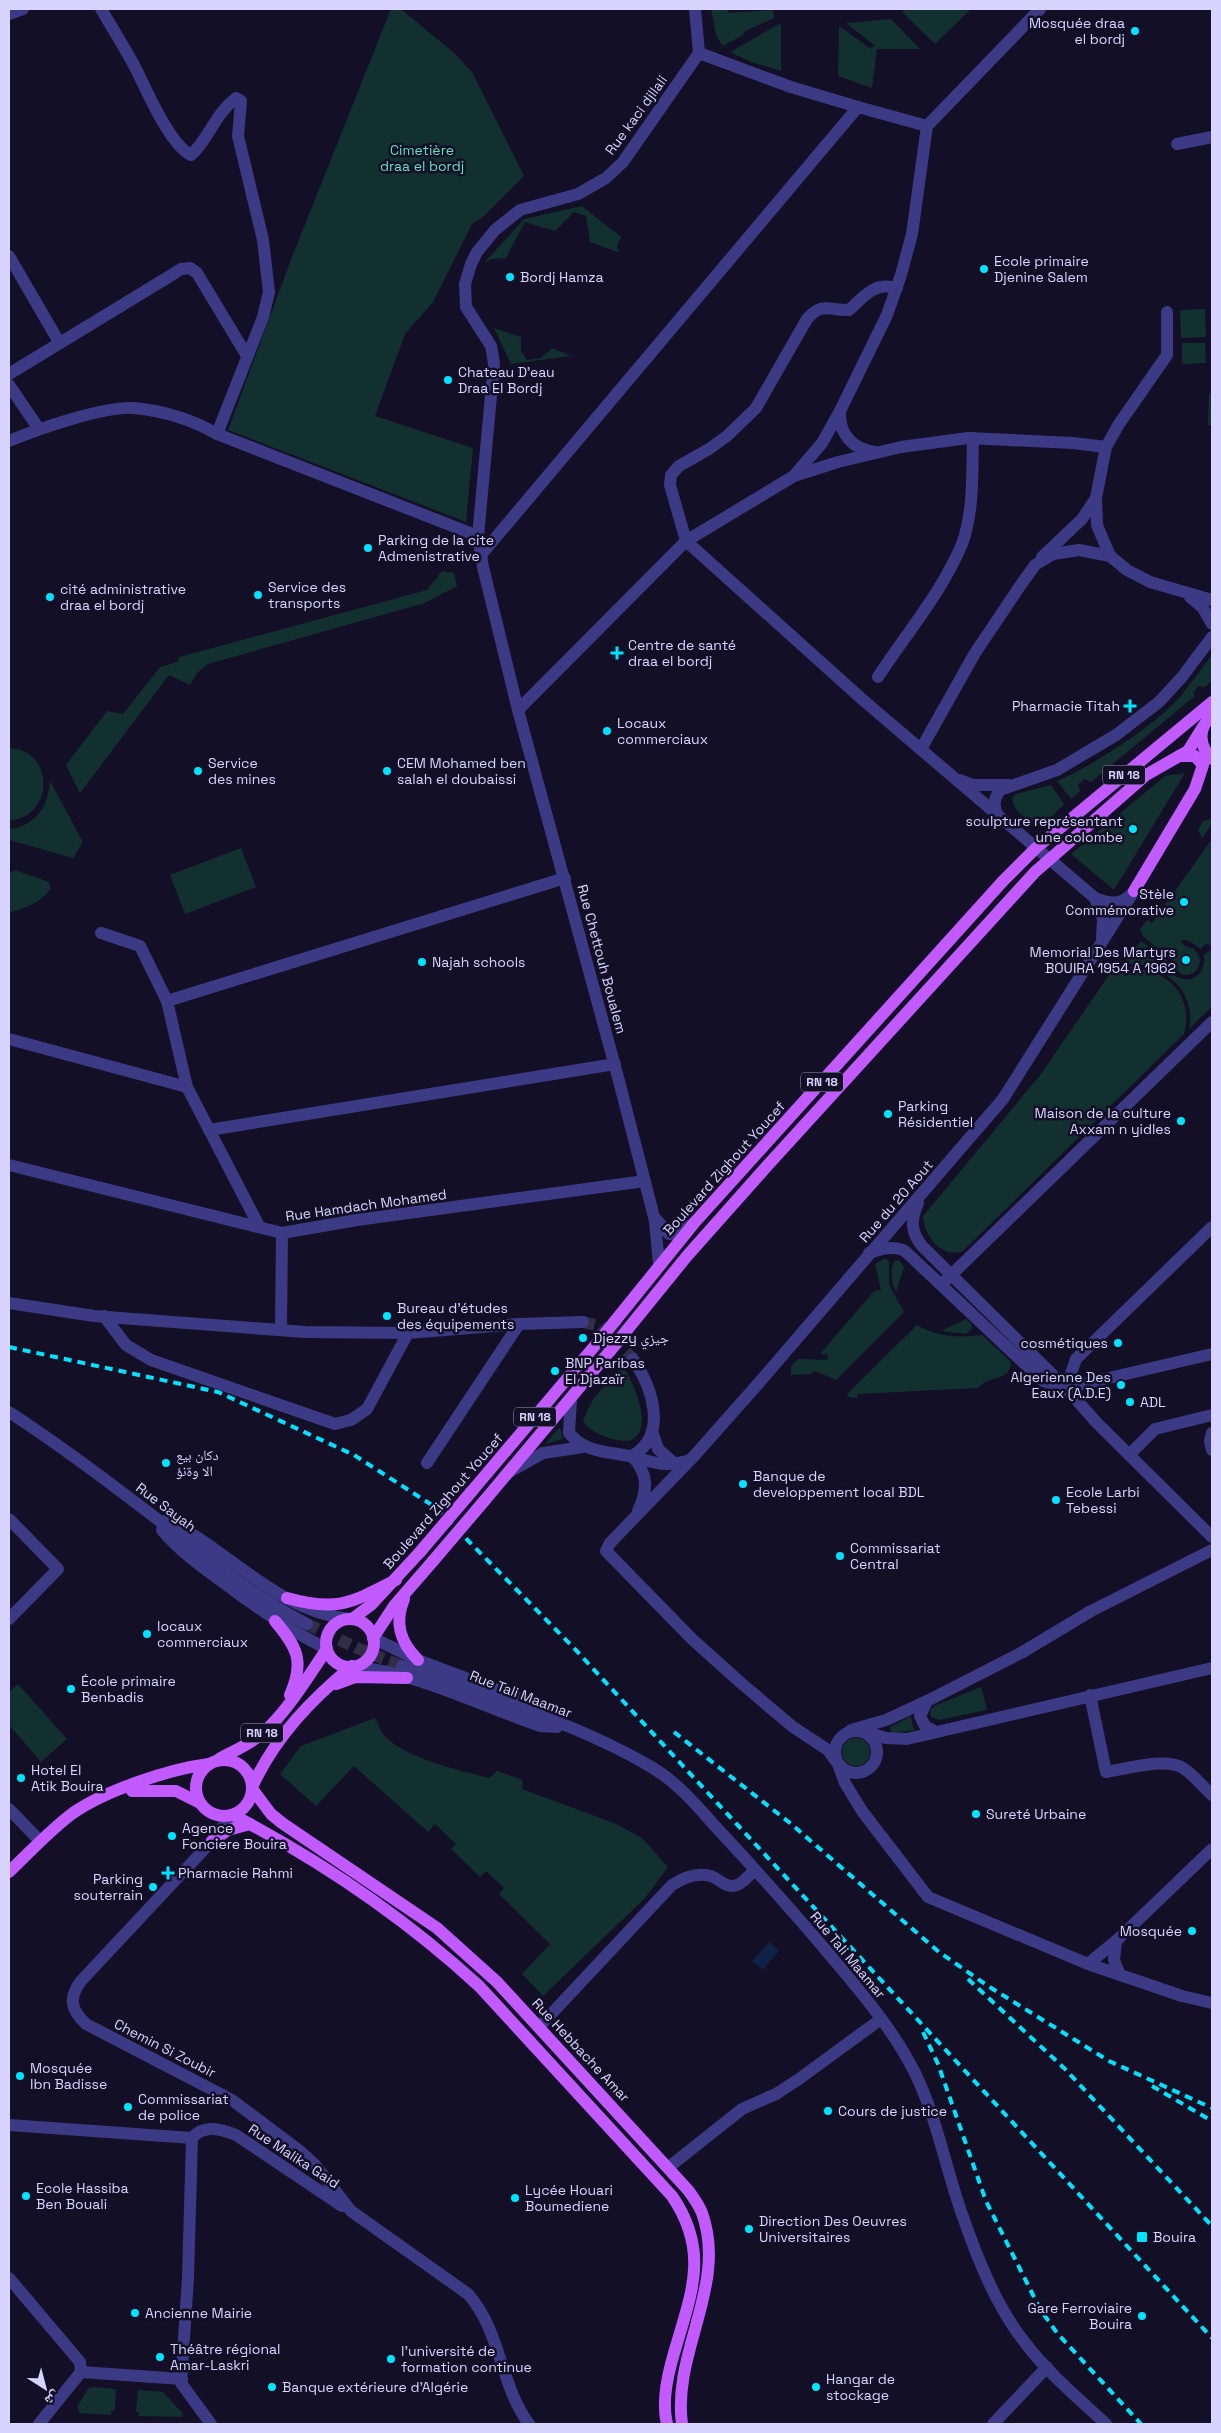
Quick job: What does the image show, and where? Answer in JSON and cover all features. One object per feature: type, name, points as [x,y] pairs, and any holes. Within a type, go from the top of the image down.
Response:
[{"type":"main road","name":"Boulevard Zighout Youcef","points":[[352,1619],[371,1605],[396,1580],[598,1342],[695,1222],[1003,881],[1036,848],[1212,702]]},
{"type":"main road","points":[[1170,736],[1193,722],[1209,719]]},
{"type":"main road","points":[[1179,756],[1193,745],[1209,719]]},
{"type":"main road","points":[[1209,719],[1202,745],[1212,759]]},
{"type":"main road","points":[[1134,891],[1195,789],[1202,771],[1200,760],[1195,756],[1179,756]]},
{"type":"main road","name":"RN 18","points":[[373,1638],[407,1592],[571,1399],[687,1256],[1034,872],[1146,775],[1179,756]]},
{"type":"main road","points":[[1195,789],[1212,776]]},
{"type":"main road","points":[[287,1598],[319,1606],[339,1604],[355,1600],[396,1580]]},
{"type":"main road","points":[[407,1592],[400,1608],[400,1633],[410,1651],[418,1660]]},
{"type":"main road","points":[[352,1619],[366,1625],[373,1638],[371,1653],[360,1664],[352,1666],[346,1666],[334,1660],[327,1649],[326,1642],[331,1628],[344,1620],[352,1619]]},
{"type":"main road","points":[[275,1621],[294,1645],[299,1668],[296,1683],[284,1709]]},
{"type":"main road","name":"RN 18","points":[[9,1872],[74,1812],[110,1794],[195,1766],[213,1762],[262,1733],[297,1694],[327,1649]]},
{"type":"main road","name":"RN 18","points":[[253,1788],[275,1744],[322,1690],[352,1666]]},
{"type":"main road","points":[[322,1690],[355,1677],[407,1678]]},
{"type":"main road","points":[[232,1815],[247,1805],[253,1788],[251,1777],[241,1764],[225,1759],[213,1762],[202,1770],[196,1786],[200,1803],[213,1814],[232,1815],[284,1842],[398,1918],[456,1965],[493,2000],[672,2196],[685,2214],[696,2253],[690,2295],[667,2380],[665,2397],[667,2424]]},
{"type":"main road","name":"Rue Hebbache Amar","points":[[253,1788],[271,1814],[282,1823],[437,1928],[496,1982],[669,2167],[688,2190],[701,2211],[708,2234],[711,2256],[709,2280],[682,2380],[679,2403],[682,2424]]},
{"type":"main road","name":"RN 18","points":[[110,1794],[146,1790],[176,1791],[200,1803]]},
{"type":"main road","points":[[212,1841],[228,1830],[250,1824]]},
{"type":"street","points":[[9,14],[24,9]]},
{"type":"street","points":[[101,9],[155,107],[183,151],[191,155],[198,149],[224,109],[236,98],[241,101],[238,136],[263,240],[269,292],[268,302],[218,434]]},
{"type":"street","points":[[695,9],[699,52],[792,87],[927,126]]},
{"type":"street","points":[[794,476],[822,443],[840,411],[887,315],[897,288],[912,234],[927,126],[1040,9]]},
{"type":"street","name":"Rue kaci djllali","points":[[478,536],[494,377],[494,354],[491,346],[466,307],[465,284],[471,264],[495,230],[520,210],[578,194],[606,178],[623,162],[699,52]]},
{"type":"street","points":[[481,555],[858,107]]},
{"type":"street","points":[[1177,144],[1212,137]]},
{"type":"street","points":[[9,256],[58,342]]},
{"type":"street","points":[[9,374],[58,342],[181,270],[190,268],[197,272],[247,356]]},
{"type":"street","points":[[897,288],[884,285],[875,288],[848,310],[823,307],[814,312],[807,319],[756,408],[727,436],[679,466],[671,475],[670,485],[686,541],[997,816],[1095,898],[1105,902],[1117,902],[1127,898],[1134,891]]},
{"type":"street","points":[[1110,556],[1097,525],[1096,498],[1106,447],[1119,424],[1167,355],[1167,312]]},
{"type":"street","points":[[9,385],[39,429]]},
{"type":"street","points":[[9,441],[39,429],[132,408],[168,413],[193,420],[218,434],[478,536]]},
{"type":"street","points":[[840,411],[840,423],[850,442],[862,449],[878,452]]},
{"type":"street","points":[[518,710],[686,541],[794,476],[878,452],[926,442],[973,438],[1073,443],[1106,447]]},
{"type":"street","points":[[878,677],[929,602],[962,543],[968,518],[973,438]]},
{"type":"street","points":[[921,749],[975,653],[1034,565],[1082,519],[1096,498]]},
{"type":"street","name":"Rue Chettouh Boualem","points":[[478,536],[518,710],[565,878],[645,1181],[653,1216],[660,1265]]},
{"type":"street","points":[[1034,565],[1053,554],[1064,551],[1079,550],[1110,556],[1138,577],[1186,594],[1212,600]]},
{"type":"street","points":[[1186,594],[1203,608],[1212,624]]},
{"type":"street","points":[[997,816],[994,806],[995,797],[1000,790],[1057,770],[1116,735],[1159,702],[1182,677],[1212,637]]},
{"type":"street","points":[[950,774],[973,785],[1008,786]]},
{"type":"street","points":[[167,1001],[565,878]]},
{"type":"street","name":"Rue du 20 Aout","points":[[838,1764],[828,1750],[810,1736],[793,1727],[727,1671],[607,1555],[607,1547],[690,1460],[768,1373],[1003,1099],[1134,891]]},
{"type":"street","points":[[1095,898],[1103,919],[1101,944]]},
{"type":"street","points":[[101,933],[140,946],[167,1001],[188,1088],[258,1226]]},
{"type":"street","points":[[946,1279],[1212,1022]]},
{"type":"street","points":[[9,1039],[188,1088]]},
{"type":"street","points":[[209,1130],[615,1064]]},
{"type":"street","name":"Rue Hamdach Mohamed","points":[[9,1165],[282,1233],[357,1220],[645,1181]]},
{"type":"street","points":[[923,1194],[913,1217],[912,1229],[922,1246],[946,1279],[1042,1381],[1066,1388],[1212,1354]]},
{"type":"street","points":[[653,1216],[669,1234],[677,1233],[695,1222]]},
{"type":"street","points":[[894,1225],[893,1234],[899,1248],[946,1279],[1066,1388],[1129,1455],[1212,1537]]},
{"type":"street","points":[[1066,1388],[1076,1359],[1212,1227]]},
{"type":"street","points":[[281,1330],[282,1233]]},
{"type":"street","points":[[869,1253],[881,1248],[899,1248]]},
{"type":"street","points":[[9,1303],[104,1316],[239,1329],[408,1333],[519,1324],[583,1322]]},
{"type":"street","points":[[104,1316],[126,1345],[151,1360],[335,1424],[351,1420],[367,1409],[408,1333]]},
{"type":"street","points":[[427,1464],[519,1324]]},
{"type":"street","points":[[632,1360],[646,1382],[653,1401],[652,1431],[658,1449],[675,1464]]},
{"type":"street","points":[[571,1399],[569,1433],[583,1447]]},
{"type":"street","name":"Rue Sayah","points":[[9,1412],[144,1509],[235,1578],[272,1604],[306,1624]]},
{"type":"street","points":[[1129,1455],[1156,1429],[1212,1416]]},
{"type":"street","points":[[632,1456],[644,1447],[652,1431]]},
{"type":"street","points":[[1212,1434],[1210,1446],[1212,1450]]},
{"type":"street","points":[[510,1471],[543,1453],[583,1447],[608,1454],[632,1456],[652,1464],[675,1464],[690,1460]]},
{"type":"street","points":[[632,1456],[642,1468],[645,1479],[644,1498],[633,1520]]},
{"type":"street","points":[[144,1509],[187,1529],[241,1570],[287,1598],[331,1616],[352,1619]]},
{"type":"street","points":[[144,1509],[175,1545],[275,1621],[327,1649]]},
{"type":"street","points":[[9,1519],[58,1569],[9,1619]]},
{"type":"street","points":[[810,1736],[830,1736],[884,1721],[1021,1653],[1091,1611],[1212,1550]]},
{"type":"street","points":[[373,1638],[418,1660],[546,1708],[571,1729]]},
{"type":"street","points":[[352,1666],[373,1668],[407,1678],[540,1726],[571,1729]]},
{"type":"street","name":"Rue Tali Maamar","points":[[402,1666],[571,1729],[627,1754],[668,1778],[755,1870],[852,1980],[897,2041],[915,2074],[929,2109],[963,2218],[987,2276],[1025,2343],[1070,2392],[1106,2424]]},
{"type":"street","points":[[876,1757],[885,1750],[907,1739],[1212,1668]]},
{"type":"street","points":[[1090,1695],[1106,1772],[1174,1764],[1184,1769],[1212,1795]]},
{"type":"street","points":[[927,1701],[920,1716],[925,1726],[936,1732]]},
{"type":"street","points":[[884,1721],[877,1729],[878,1733],[886,1738]]},
{"type":"street","points":[[907,1739],[886,1738],[866,1732],[848,1732],[836,1744],[835,1758],[845,1783],[855,1800],[928,1897],[1088,1964],[1182,1996],[1212,2003]]},
{"type":"street","points":[[855,1800],[855,1787],[863,1772],[874,1763],[876,1757],[875,1743],[866,1732]]},
{"type":"street","points":[[838,1764],[849,1772],[863,1772]]},
{"type":"street","points":[[9,1809],[40,1842]]},
{"type":"street","name":"Chemin Si Zoubir","points":[[232,1815],[212,1841],[77,1986],[74,1991],[73,2004],[76,2015],[86,2024],[232,2100],[300,2151],[351,2211],[468,2294],[478,2305],[487,2320],[517,2402],[529,2424]]},
{"type":"street","points":[[1088,1964],[1116,1941],[1212,1848]]},
{"type":"street","points":[[539,2027],[672,1885],[684,1878],[698,1875],[710,1876],[730,1886],[738,1885],[755,1870]]},
{"type":"street","points":[[1116,1941],[1114,1960],[1119,1973]]},
{"type":"street","points":[[669,2167],[742,2109],[776,2094],[800,2079],[881,2018]]},
{"type":"street","name":"Rue Malika Gaid","points":[[9,2125],[192,2140],[204,2129],[222,2129],[236,2135],[351,2211]]},
{"type":"street","points":[[192,2140],[188,2278],[182,2386],[211,2424]]},
{"type":"street","points":[[9,2278],[76,2354],[80,2362],[81,2372],[39,2424]]},
{"type":"street","points":[[992,2424],[1047,2367]]},
{"type":"street","points":[[81,2372],[182,2379]]},
{"type":"green space","name":"Cimetière draa el bordj","points":[[391,9],[401,9],[453,52],[472,72],[524,176],[483,217],[472,224],[433,302],[405,334],[375,416],[473,448],[466,522],[228,430],[292,257]]},
{"type":"green space","points":[[711,9],[728,9],[728,13],[773,10],[774,18],[745,31],[743,35],[723,46],[716,35]]},
{"type":"green space","points":[[906,9],[971,9],[935,44],[902,12]]},
{"type":"green space","points":[[891,19],[920,49],[877,49],[872,88],[838,76],[839,26],[871,49],[874,45],[846,23]]},
{"type":"green space","points":[[781,23],[781,71],[751,62],[730,52]]},
{"type":"green space","points":[[582,206],[621,237],[617,246],[620,253],[590,242],[586,216],[574,212],[555,231],[525,222],[506,258],[492,259],[484,263],[524,219]]},
{"type":"green space","points":[[1205,309],[1206,337],[1181,338],[1180,310]]},
{"type":"green space","points":[[494,328],[521,337],[521,351],[527,360],[541,358],[552,348],[571,356],[511,364]]},
{"type":"green space","points":[[1182,343],[1205,343],[1206,363],[1182,364]]},
{"type":"green space","points":[[1209,393],[1212,393],[1212,425],[1208,425]]},
{"type":"green space","points":[[442,571],[454,573],[457,586],[425,603],[208,664],[198,672],[190,685],[169,675],[80,793],[66,765],[107,711],[123,714],[160,667],[177,662],[179,657],[427,590]]},
{"type":"green space","points":[[1212,655],[1212,681],[1205,687],[1198,686],[1193,693],[1195,696],[1091,782],[1085,779],[1078,784],[1080,791],[1071,799],[1057,781],[1103,756],[1137,734],[1166,711],[1182,695]]},
{"type":"green space","points":[[9,748],[24,751],[35,759],[41,770],[44,783],[42,796],[35,808],[24,816],[9,821]]},
{"type":"green space","points":[[1185,773],[1114,890],[1071,854],[1165,776]]},
{"type":"green space","points":[[50,781],[83,842],[73,858],[9,840],[9,829],[27,824],[34,819],[44,806]]},
{"type":"green space","points":[[1051,785],[1064,804],[1050,819],[1045,822],[1035,823],[1015,808],[1012,798],[1016,794]]},
{"type":"green space","points":[[1210,819],[1212,824],[1202,838],[1198,830],[1203,821]]},
{"type":"green space","points":[[1212,839],[1212,945],[1205,944],[1201,949],[1186,940],[1180,941],[1185,946],[1194,949],[1200,958],[1196,971],[1183,975],[1173,967],[1172,957],[1168,953],[1164,954],[1143,936],[1140,929],[1147,920],[1152,923]]},
{"type":"green space","points":[[241,848],[256,887],[185,914],[170,875]]},
{"type":"green space","points":[[15,870],[49,882],[51,888],[38,901],[9,913],[9,873]]},
{"type":"green space","points":[[1141,941],[1168,961],[1172,974],[1178,978],[1185,979],[1196,977],[1200,973],[1203,968],[1204,955],[1212,949],[1212,1006],[1189,1029],[1190,1015],[1188,1002],[1182,990],[1173,980],[1162,972],[1150,967],[1137,964],[1123,965]]},
{"type":"green space","points":[[1127,967],[1153,972],[1165,978],[1174,986],[1181,995],[1185,1007],[1184,1034],[963,1251],[955,1253],[941,1249],[927,1231],[923,1216],[1041,1074],[1111,972]]},
{"type":"green space","points":[[885,1258],[889,1261],[889,1285],[904,1312],[836,1380],[815,1371],[810,1374],[791,1375],[791,1366],[798,1359],[827,1360],[828,1355],[820,1354],[874,1291],[881,1290],[875,1264]]},
{"type":"green space","points":[[899,1260],[904,1267],[896,1292],[892,1281],[892,1269],[894,1261]]},
{"type":"green space","points":[[966,1319],[972,1325],[972,1329],[966,1334],[941,1331]]},
{"type":"green space","points":[[917,1325],[948,1336],[982,1335],[1011,1362],[1010,1368],[1003,1376],[987,1381],[978,1388],[858,1394],[857,1398],[848,1397],[847,1394]]},
{"type":"green space","points":[[620,1369],[626,1371],[637,1396],[642,1416],[639,1433],[628,1441],[605,1437],[591,1429],[583,1420],[593,1399]]},
{"type":"green space","points":[[560,1427],[563,1439],[545,1444]]},
{"type":"green space","points":[[18,1684],[67,1739],[41,1762],[9,1725],[9,1692]]},
{"type":"green space","points":[[981,1687],[987,1710],[939,1720],[931,1717],[930,1710],[934,1706]]},
{"type":"green space","points":[[911,1716],[913,1727],[916,1730],[892,1733],[890,1727]]},
{"type":"green space","points":[[375,1718],[384,1735],[404,1750],[448,1767],[489,1778],[497,1771],[523,1780],[522,1789],[614,1823],[642,1838],[668,1867],[645,1898],[543,1996],[522,1974],[550,1944],[499,1894],[504,1888],[486,1871],[480,1877],[451,1849],[456,1844],[435,1824],[428,1832],[354,1766],[316,1806],[280,1774],[301,1746]]},
{"type":"green space","points":[[856,1738],[866,1742],[870,1752],[866,1762],[856,1766],[846,1762],[842,1752],[846,1742]]},
{"type":"green space","points":[[92,2387],[116,2389],[115,2411],[111,2411],[111,2415],[80,2413],[77,2407],[88,2389]]},
{"type":"green space","points":[[138,2390],[163,2392],[183,2414],[182,2417],[139,2416],[139,2412],[136,2412]]},
{"type":"water","points":[[769,1942],[779,1951],[763,1970],[752,1961]]},
{"type":"tunnel","points":[[583,1322],[600,1326],[633,1359]]},
{"type":"tunnel","points":[[307,1624],[357,1648],[402,1666]]},
{"type":"railway","points":[[9,1347],[218,1392],[354,1455],[435,1507],[573,1647],[1212,2338]]},
{"type":"railway","points":[[674,1732],[790,1823],[939,1952],[988,1986],[1109,2061],[1212,2108]]},
{"type":"railway","points":[[968,1979],[1064,2068],[1212,2226]]},
{"type":"railway","points":[[923,2032],[938,2064],[986,2201],[1040,2309],[1057,2333],[1141,2424]]},
{"type":"railway","points":[[1152,2086],[1212,2121]]},
{"type":"place","name":"Mosquée draa el bordj","points":[[1135,31]]},
{"type":"place","name":"Ecole primaire Djenine Salem","points":[[984,269]]},
{"type":"place","name":"Bordj Hamza","points":[[510,277]]},
{"type":"place","name":"Chateau D'eau Draa El Bordj","points":[[448,380]]},
{"type":"place","name":"Parking de la cite Admenistrative","points":[[368,548]]},
{"type":"place","name":"Service des transports","points":[[258,595]]},
{"type":"place","name":"cité administrative draa el bordj","points":[[50,597]]},
{"type":"place","name":"Centre de santé draa el bordj","points":[[617,653]]},
{"type":"place","name":"Pharmacie Titah","points":[[1130,706]]},
{"type":"place","name":"Locaux commerciaux","points":[[607,731]]},
{"type":"place","name":"Service des mines","points":[[198,771]]},
{"type":"place","name":"CEM Mohamed ben salah el doubaissi","points":[[387,771]]},
{"type":"place","name":"sculpture représentant une colombe","points":[[1133,829]]},
{"type":"place","name":"Stèle Commémorative","points":[[1184,902]]},
{"type":"place","name":"Memorial Des Martyrs BOUIRA 1954 A 1962","points":[[1186,960]]},
{"type":"place","name":"Najah schools","points":[[422,962]]},
{"type":"place","name":"Parking Résidentiel","points":[[888,1114]]},
{"type":"place","name":"Maison de la culture Axxam n yidles","points":[[1181,1121]]},
{"type":"place","name":"Bureau d'études des équipements","points":[[387,1316]]},
{"type":"place","name":"Djezzy جيزي","points":[[583,1338]]},
{"type":"place","name":"cosmétiques","points":[[1118,1343]]},
{"type":"place","name":"BNP Paribas El Djazaïr","points":[[555,1371]]},
{"type":"place","name":"Algerienne Des Eaux (A.D.E)","points":[[1121,1385]]},
{"type":"place","name":"ADL","points":[[1130,1402]]},
{"type":"place","name":"دكان بيع الا وةنؤ","points":[[166,1463]]},
{"type":"place","name":"Banque de developpement local BDL","points":[[743,1484]]},
{"type":"place","name":"Ecole Larbi Tebessi","points":[[1056,1500]]},
{"type":"place","name":"Commissariat Central","points":[[840,1556]]},
{"type":"place","name":"locaux commerciaux","points":[[147,1634]]},
{"type":"place","name":"École primaire Benbadis","points":[[71,1689]]},
{"type":"place","name":"Hotel El Atik Bouira","points":[[21,1778]]},
{"type":"place","name":"Sureté Urbaine","points":[[976,1814]]},
{"type":"place","name":"Agence Fonciere Bouira","points":[[172,1836]]},
{"type":"place","name":"Pharmacie Rahmi","points":[[168,1873]]},
{"type":"place","name":"Parking souterrain","points":[[153,1887]]},
{"type":"place","name":"Mosquée","points":[[1192,1931]]},
{"type":"place","name":"Mosquée Ibn Badisse","points":[[20,2076]]},
{"type":"place","name":"Commissariat de police","points":[[128,2107]]},
{"type":"place","name":"Cours de justice","points":[[828,2111]]},
{"type":"place","name":"Ecole Hassiba Ben Bouali","points":[[26,2196]]},
{"type":"place","name":"Lycée Houari Boumediene","points":[[515,2198]]},
{"type":"place","name":"Direction Des Oeuvres Universitaires","points":[[749,2229]]},
{"type":"place","name":"Bouira","points":[[1142,2237]]},
{"type":"place","name":"Ancienne Mairie","points":[[135,2313]]},
{"type":"place","name":"Gare Ferroviaire Bouira","points":[[1142,2316]]},
{"type":"place","name":"Théâtre régional Amar-Laskri","points":[[160,2357]]},
{"type":"place","name":"l'université de formation continue","points":[[391,2359]]},
{"type":"place","name":"Banque extérieure d'Algérie","points":[[272,2387]]},
{"type":"place","name":"Hangar de stockage","points":[[816,2387]]}]
